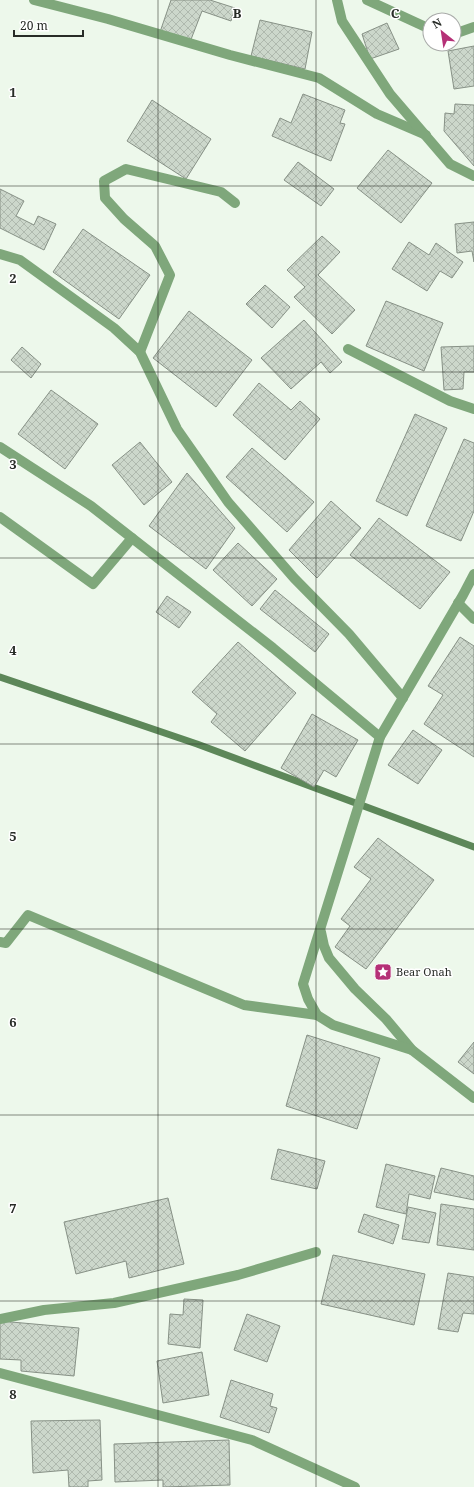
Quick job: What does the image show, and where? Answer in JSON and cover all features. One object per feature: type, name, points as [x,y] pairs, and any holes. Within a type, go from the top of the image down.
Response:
[{"type":"street","points":[[34,0],[108,19],[230,55],[320,78],[377,114],[426,136]]},
{"type":"street","points":[[337,0],[342,21],[390,94],[450,164],[474,176]]},
{"type":"street","points":[[367,0],[422,25]]},
{"type":"street","points":[[462,31],[474,27]]},
{"type":"street","points":[[140,352],[170,275],[155,246],[124,219],[105,198],[104,181],[126,169],[221,192],[235,203]]},
{"type":"street","points":[[0,254],[20,260],[114,328],[140,352],[177,429],[228,502],[294,578],[349,634],[403,698]]},
{"type":"street","points":[[348,350],[450,402],[474,409]]},
{"type":"street","points":[[0,447],[91,506],[273,648],[380,737]]},
{"type":"street","points":[[0,517],[94,584],[132,538]]},
{"type":"street","points":[[317,1015],[308,999],[303,984],[380,737],[474,574]]},
{"type":"street","points":[[458,603],[474,619]]},
{"type":"street","points":[[0,942],[6,943],[28,915],[244,1006],[317,1015],[332,1025],[412,1050]]},
{"type":"street","points":[[321,929],[324,946],[329,958],[355,989],[386,1019],[412,1050],[474,1098]]},
{"type":"street","points":[[0,1319],[44,1310],[114,1303],[238,1275],[316,1252]]},
{"type":"street","points":[[0,1373],[252,1440],[355,1487]]},
{"type":"building","points":[[171,0],[210,0],[235,8],[231,21],[202,11],[190,42],[160,32]]},
{"type":"building","points":[[260,20],[312,32],[305,69],[251,56]]},
{"type":"building","points":[[387,23],[399,49],[370,59],[362,34]]},
{"type":"building","points":[[474,46],[474,86],[454,89],[448,52],[462,52],[462,48]]},
{"type":"building","points":[[303,94],[345,110],[340,123],[345,124],[331,161],[272,136],[280,118],[291,123]]},
{"type":"building","points":[[152,100],[211,139],[186,179],[127,141]]},
{"type":"building","points":[[455,104],[474,105],[474,166],[444,131],[445,113],[454,114]]},
{"type":"building","points":[[388,150],[432,183],[401,223],[357,188]]},
{"type":"building","points":[[298,162],[334,189],[321,206],[284,180]]},
{"type":"building","points":[[0,189],[24,201],[16,216],[34,225],[38,216],[56,224],[44,250],[0,228]]},
{"type":"building","points":[[474,222],[474,262],[472,251],[457,253],[455,224]]},
{"type":"building","points":[[83,229],[150,275],[119,319],[53,272]]},
{"type":"building","points":[[322,236],[340,252],[318,275],[355,310],[332,334],[294,297],[305,287],[287,270]]},
{"type":"building","points":[[409,242],[429,255],[436,243],[463,262],[452,278],[440,271],[427,291],[392,269]]},
{"type":"building","points":[[265,285],[290,307],[272,328],[246,304]]},
{"type":"building","points":[[386,301],[443,323],[424,371],[366,346]]},
{"type":"building","points":[[189,311],[252,360],[216,407],[153,358]]},
{"type":"building","points":[[304,320],[342,362],[330,373],[321,362],[291,389],[261,358]]},
{"type":"building","points":[[474,346],[474,372],[464,372],[463,389],[444,390],[441,347]]},
{"type":"building","points":[[22,347],[41,364],[31,378],[11,360]]},
{"type":"building","points":[[259,383],[291,410],[300,401],[320,419],[285,460],[233,415]]},
{"type":"building","points":[[51,390],[98,424],[65,469],[18,434]]},
{"type":"building","points":[[415,414],[447,428],[407,516],[376,501]]},
{"type":"building","points":[[464,439],[474,443],[474,511],[461,541],[426,526]]},
{"type":"building","points":[[140,442],[172,482],[144,505],[112,465]]},
{"type":"building","points":[[252,448],[314,502],[287,532],[226,477]]},
{"type":"building","points":[[187,473],[235,528],[206,569],[149,526]]},
{"type":"building","points":[[331,501],[361,528],[317,578],[289,550]]},
{"type":"building","points":[[379,518],[450,572],[420,609],[350,555]]},
{"type":"building","points":[[238,543],[277,579],[252,606],[213,570]]},
{"type":"building","points":[[275,590],[329,634],[315,652],[260,609]]},
{"type":"building","points":[[167,596],[191,612],[179,628],[156,612]]},
{"type":"building","points":[[460,637],[474,646],[474,757],[424,724],[443,695],[428,686]]},
{"type":"building","points":[[238,642],[296,693],[245,751],[211,722],[217,714],[192,692]]},
{"type":"building","points":[[312,714],[358,740],[336,777],[324,770],[314,787],[281,768]]},
{"type":"building","points":[[413,730],[442,750],[418,784],[388,765]]},
{"type":"building","points":[[378,838],[434,880],[366,969],[335,947],[350,926],[341,919],[371,879],[354,867]]},
{"type":"building","points":[[307,1035],[380,1058],[357,1129],[286,1106]]},
{"type":"building","points":[[474,1042],[474,1074],[458,1062]]},
{"type":"building","points":[[278,1149],[325,1161],[317,1189],[271,1179]]},
{"type":"building","points":[[386,1164],[435,1176],[430,1199],[409,1194],[406,1214],[376,1207]]},
{"type":"building","points":[[441,1168],[474,1176],[474,1200],[434,1192]]},
{"type":"building","points":[[168,1198],[184,1264],[129,1278],[126,1261],[76,1274],[64,1222]]},
{"type":"building","points":[[441,1204],[474,1209],[474,1250],[437,1245]]},
{"type":"building","points":[[408,1207],[436,1213],[429,1243],[402,1239]]},
{"type":"building","points":[[364,1214],[399,1225],[393,1244],[358,1232]]},
{"type":"building","points":[[333,1255],[425,1274],[414,1325],[321,1304]]},
{"type":"building","points":[[448,1273],[474,1277],[474,1314],[463,1313],[458,1332],[438,1329]]},
{"type":"building","points":[[184,1299],[203,1300],[200,1348],[168,1344],[170,1314],[183,1315]]},
{"type":"building","points":[[247,1314],[280,1326],[267,1362],[234,1350]]},
{"type":"building","points":[[0,1321],[79,1328],[74,1376],[21,1371],[21,1360],[0,1359]]},
{"type":"building","points":[[202,1352],[209,1395],[163,1403],[157,1361]]},
{"type":"building","points":[[231,1380],[273,1394],[270,1406],[277,1408],[269,1433],[220,1417]]},
{"type":"building","points":[[100,1420],[102,1480],[88,1481],[88,1487],[69,1487],[68,1470],[33,1473],[31,1421]]},
{"type":"building","points":[[229,1440],[230,1485],[163,1487],[163,1480],[115,1482],[114,1444]]},
{"type":"waterway","points":[[0,677],[197,744],[474,847]]},
{"type":"place","name":"Bear Onah","points":[[383,972]]}]
